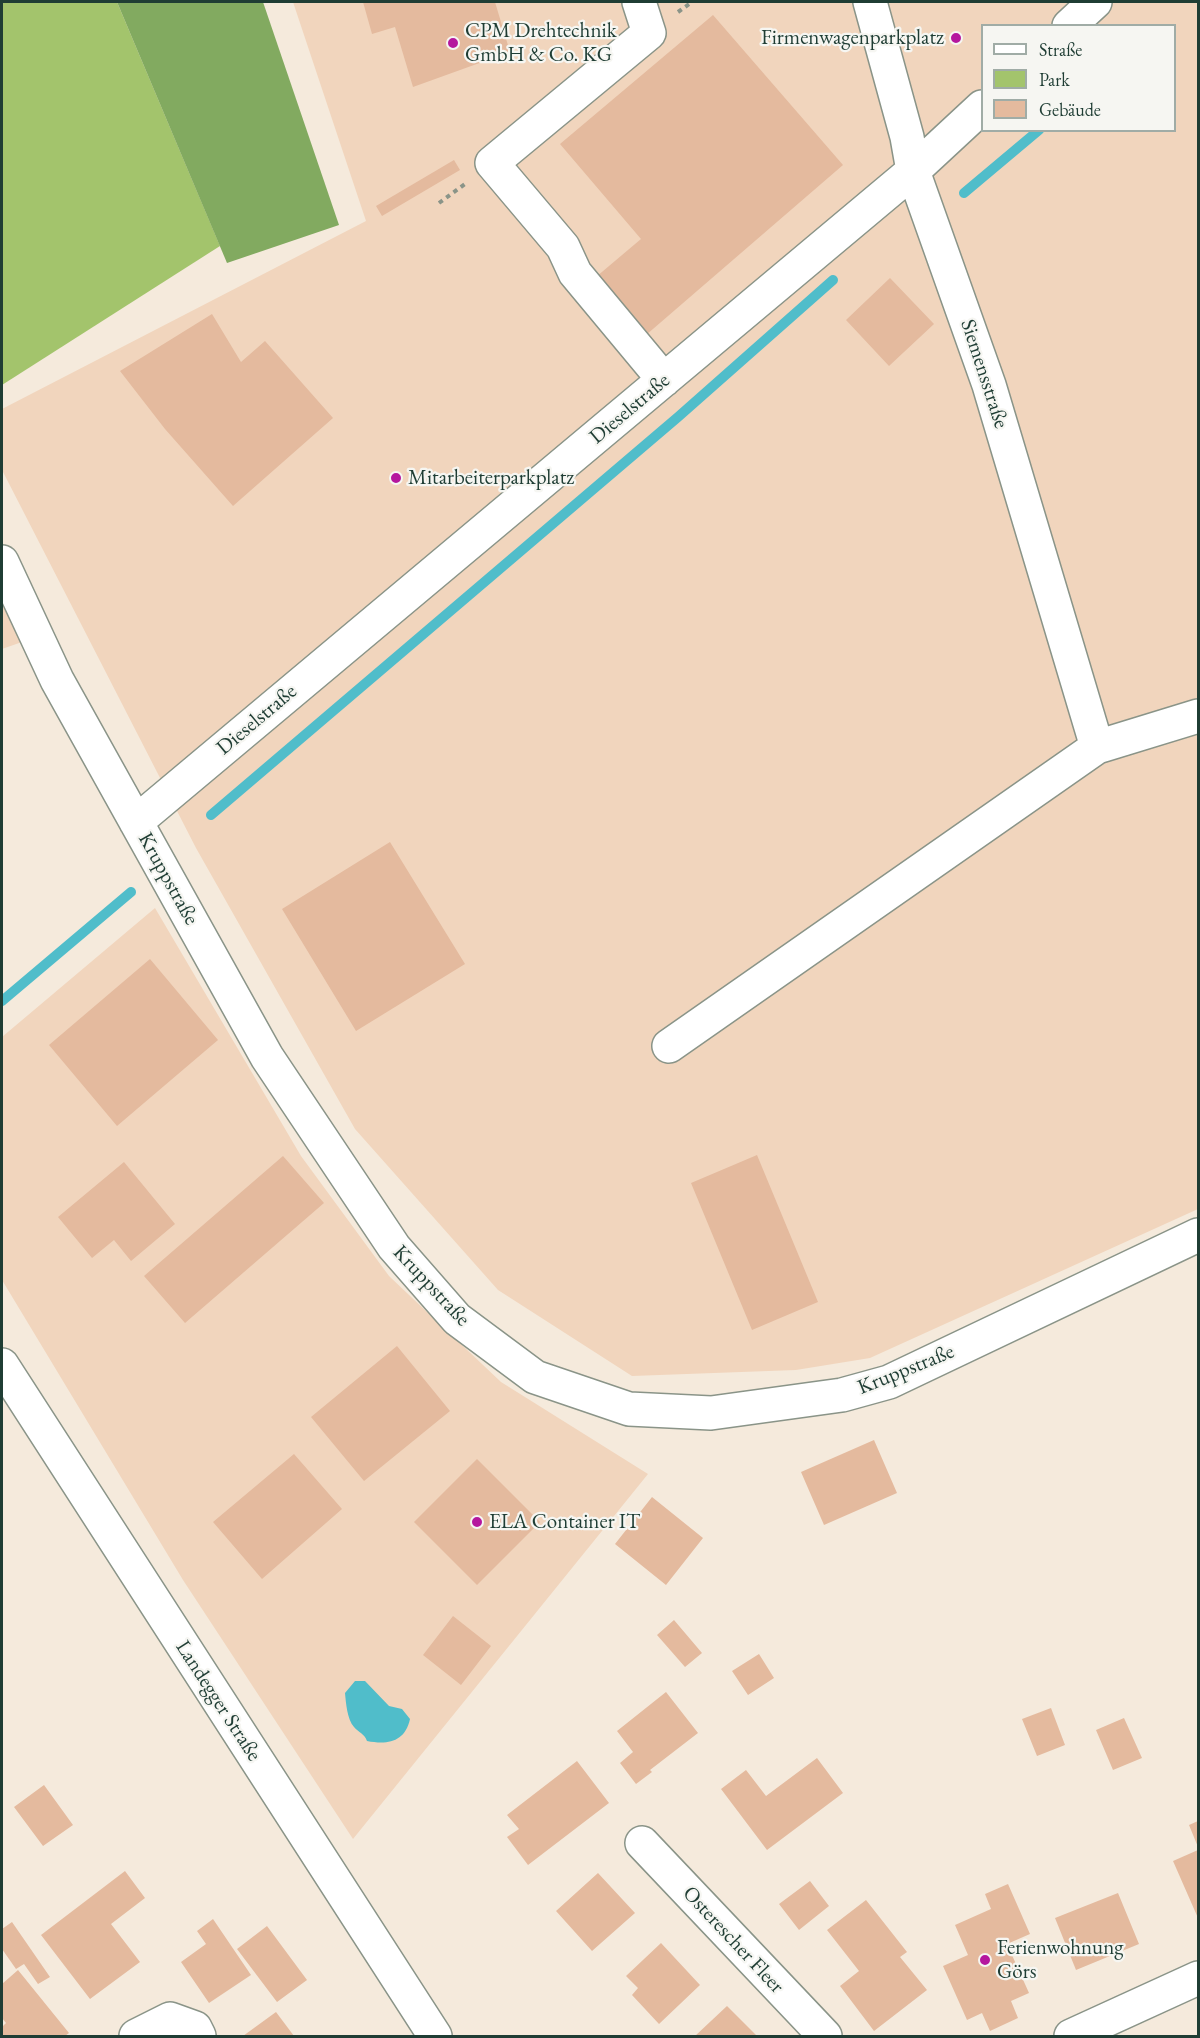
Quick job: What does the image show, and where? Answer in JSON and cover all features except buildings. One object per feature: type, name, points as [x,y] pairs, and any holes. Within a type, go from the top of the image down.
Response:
[{"type":"street","points":[[639,2],[649,33],[492,163],[563,247],[575,273],[664,380]]},
{"type":"street","name":"Siemensstraße","points":[[870,2],[907,137],[913,171],[989,385],[1097,747]]},
{"type":"street","points":[[1071,24],[1095,2]]},
{"type":"street","name":"Dieselstraße","points":[[136,822],[913,171],[981,108]]},
{"type":"street","name":"Kruppstraße","points":[[2,562],[57,680],[267,1058],[394,1247],[457,1319],[535,1377],[629,1409],[711,1413],[842,1395],[889,1382],[1198,1235]]},
{"type":"street","points":[[669,1046],[1097,747],[1198,716]]},
{"type":"street","name":"Landegger Straße","points":[[2,1365],[435,2037]]},
{"type":"street","name":"Osterescher Fleer","points":[[642,1843],[825,2037]]},
{"type":"street","points":[[1071,2037],[1198,1978]]},
{"type":"street","points":[[136,2037],[170,2019],[195,2028],[199,2037]]},
{"type":"shaded area","points":[[293,2],[1198,2],[1198,1209],[870,1358],[796,1370],[632,1376],[498,1290],[355,1129],[196,848],[2,470],[2,409],[366,221]]},
{"type":"shaded area","points":[[2,605],[22,642],[2,649]]},
{"type":"shaded area","points":[[155,908],[301,1156],[389,1276],[501,1382],[648,1474],[353,1839],[183,1580],[2,1280],[2,1037]]},
{"type":"green space","points":[[2,2],[117,2],[220,246],[2,385]]},
{"type":"green space","points":[[117,2],[263,2],[339,225],[227,263]]},
{"type":"water","points":[[355,1681],[365,1681],[389,1706],[402,1709],[410,1719],[408,1727],[400,1737],[389,1742],[367,1741],[354,1727],[348,1715],[345,1693]]},
{"type":"waterway","points":[[964,193],[1037,132]]},
{"type":"waterway","points":[[211,815],[678,417],[833,280]]},
{"type":"waterway","points":[[2,1001],[131,892]]},
{"type":"place","name":"Firmenwagenparkplatz","points":[[956,38]]},
{"type":"place","name":"CPM Drehtechnik GmbH & Co. KG","points":[[453,43]]},
{"type":"place","name":"Mitarbeiterparkplatz","points":[[396,478]]},
{"type":"place","name":"ELA Container IT","points":[[477,1522]]},
{"type":"place","name":"Ferienwohnung Görs","points":[[985,1960]]}]
